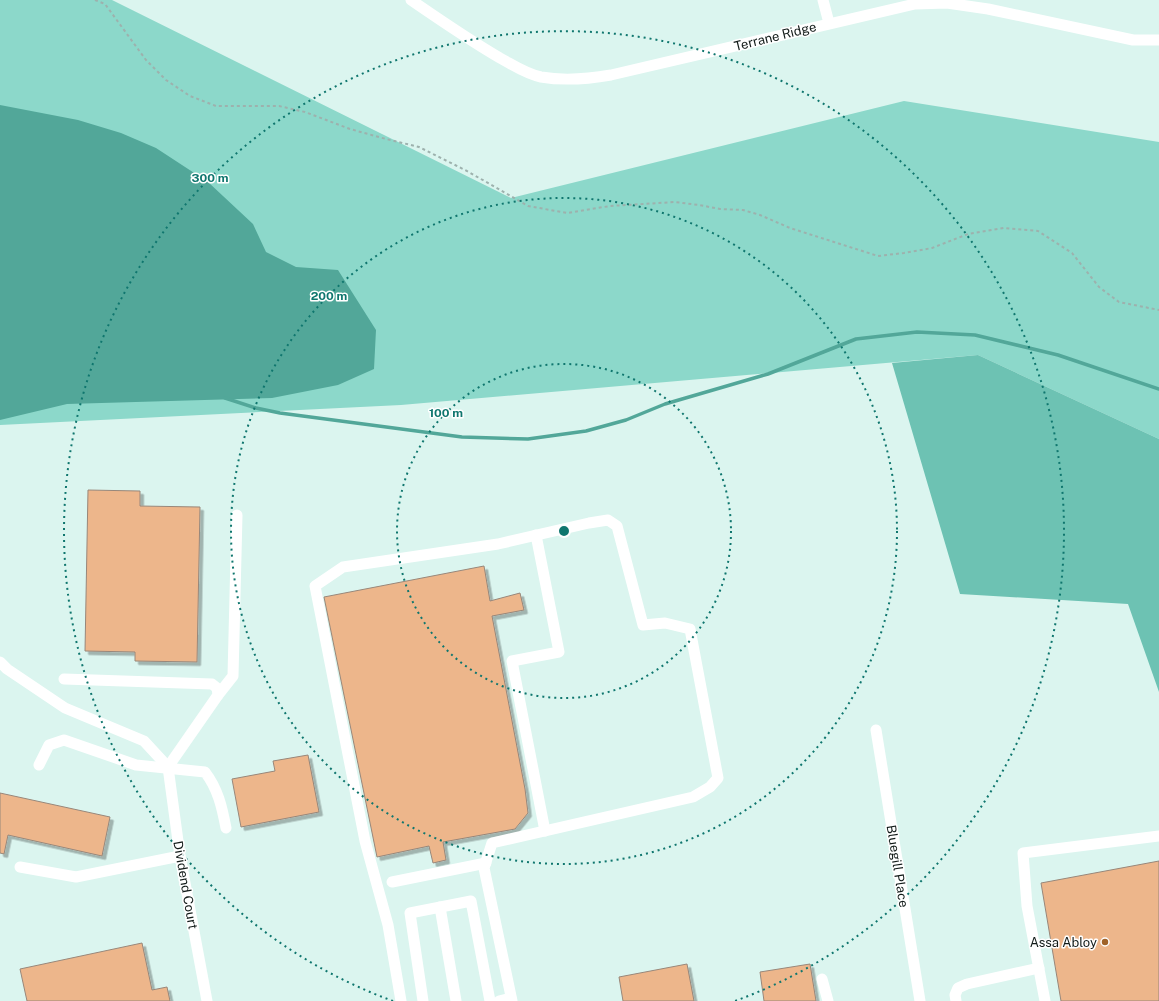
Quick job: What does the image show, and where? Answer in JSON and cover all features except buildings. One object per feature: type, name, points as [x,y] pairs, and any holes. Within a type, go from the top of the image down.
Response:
[{"type":"street","name":"Terrane Ridge","points":[[411,0],[477,44],[522,70],[541,77],[570,79],[589,79],[611,75],[915,4],[947,3],[988,9],[1133,40],[1159,40]]},
{"type":"street","points":[[823,0],[829,23]]},
{"type":"street","points":[[168,768],[218,695],[233,676],[237,515]]},
{"type":"street","points":[[401,1001],[388,925],[365,841],[315,586],[343,567],[498,544],[608,520],[617,526],[643,625],[665,623],[690,629],[718,778],[710,787],[693,797],[492,842],[484,868],[511,1000],[499,1001]]},
{"type":"street","points":[[536,535],[559,652],[512,662],[545,831]]},
{"type":"street","points":[[0,662],[7,669],[65,708],[144,741],[168,768]]},
{"type":"street","points":[[64,679],[212,684],[217,688],[218,695]]},
{"type":"street","name":"Bluegill Place","points":[[876,730],[920,1001]]},
{"type":"street","points":[[39,766],[49,745],[64,740],[136,765],[205,772],[214,783],[226,828]]},
{"type":"street","name":"Dividend Court","points":[[168,768],[180,856],[207,1001]]},
{"type":"street","points":[[1045,1001],[1028,906],[1023,853],[1159,836]]},
{"type":"street","points":[[20,867],[76,877],[180,856]]},
{"type":"street","points":[[392,882],[486,863]]},
{"type":"street","points":[[423,1001],[410,913],[471,901],[490,1001]]},
{"type":"street","points":[[440,907],[456,1001]]},
{"type":"street","points":[[956,1001],[955,995],[958,988],[967,984],[1039,968]]},
{"type":"street","points":[[822,979],[828,1001]]},
{"type":"path","points":[[95,0],[105,4],[146,60],[166,80],[190,96],[216,106],[279,106],[305,112],[350,129],[386,140],[419,146],[467,170],[528,206],[567,213],[610,206],[675,202],[720,209],[743,210],[760,215],[790,228],[878,256],[932,248],[968,234],[1004,228],[1038,231],[1072,253],[1099,287],[1119,302],[1159,310]]},
{"type":"shaded area","points":[[0,0],[112,0],[511,198],[904,101],[1159,142],[1159,439],[978,355],[401,405],[0,425]]},
{"type":"shaded area","points":[[0,105],[78,120],[121,133],[156,148],[208,182],[253,224],[266,252],[296,267],[338,270],[376,330],[374,369],[338,385],[272,398],[67,404],[0,420]]},
{"type":"shaded area","points":[[978,355],[1159,439],[1159,692],[1128,604],[960,594],[892,363]]},
{"type":"waterway","points":[[225,398],[256,408],[280,413],[462,437],[528,439],[586,431],[626,420],[665,404],[768,374],[856,339],[917,332],[975,335],[1058,355],[1159,389]]},
{"type":"place","name":"Assa Abloy","points":[[1105,942]]}]
